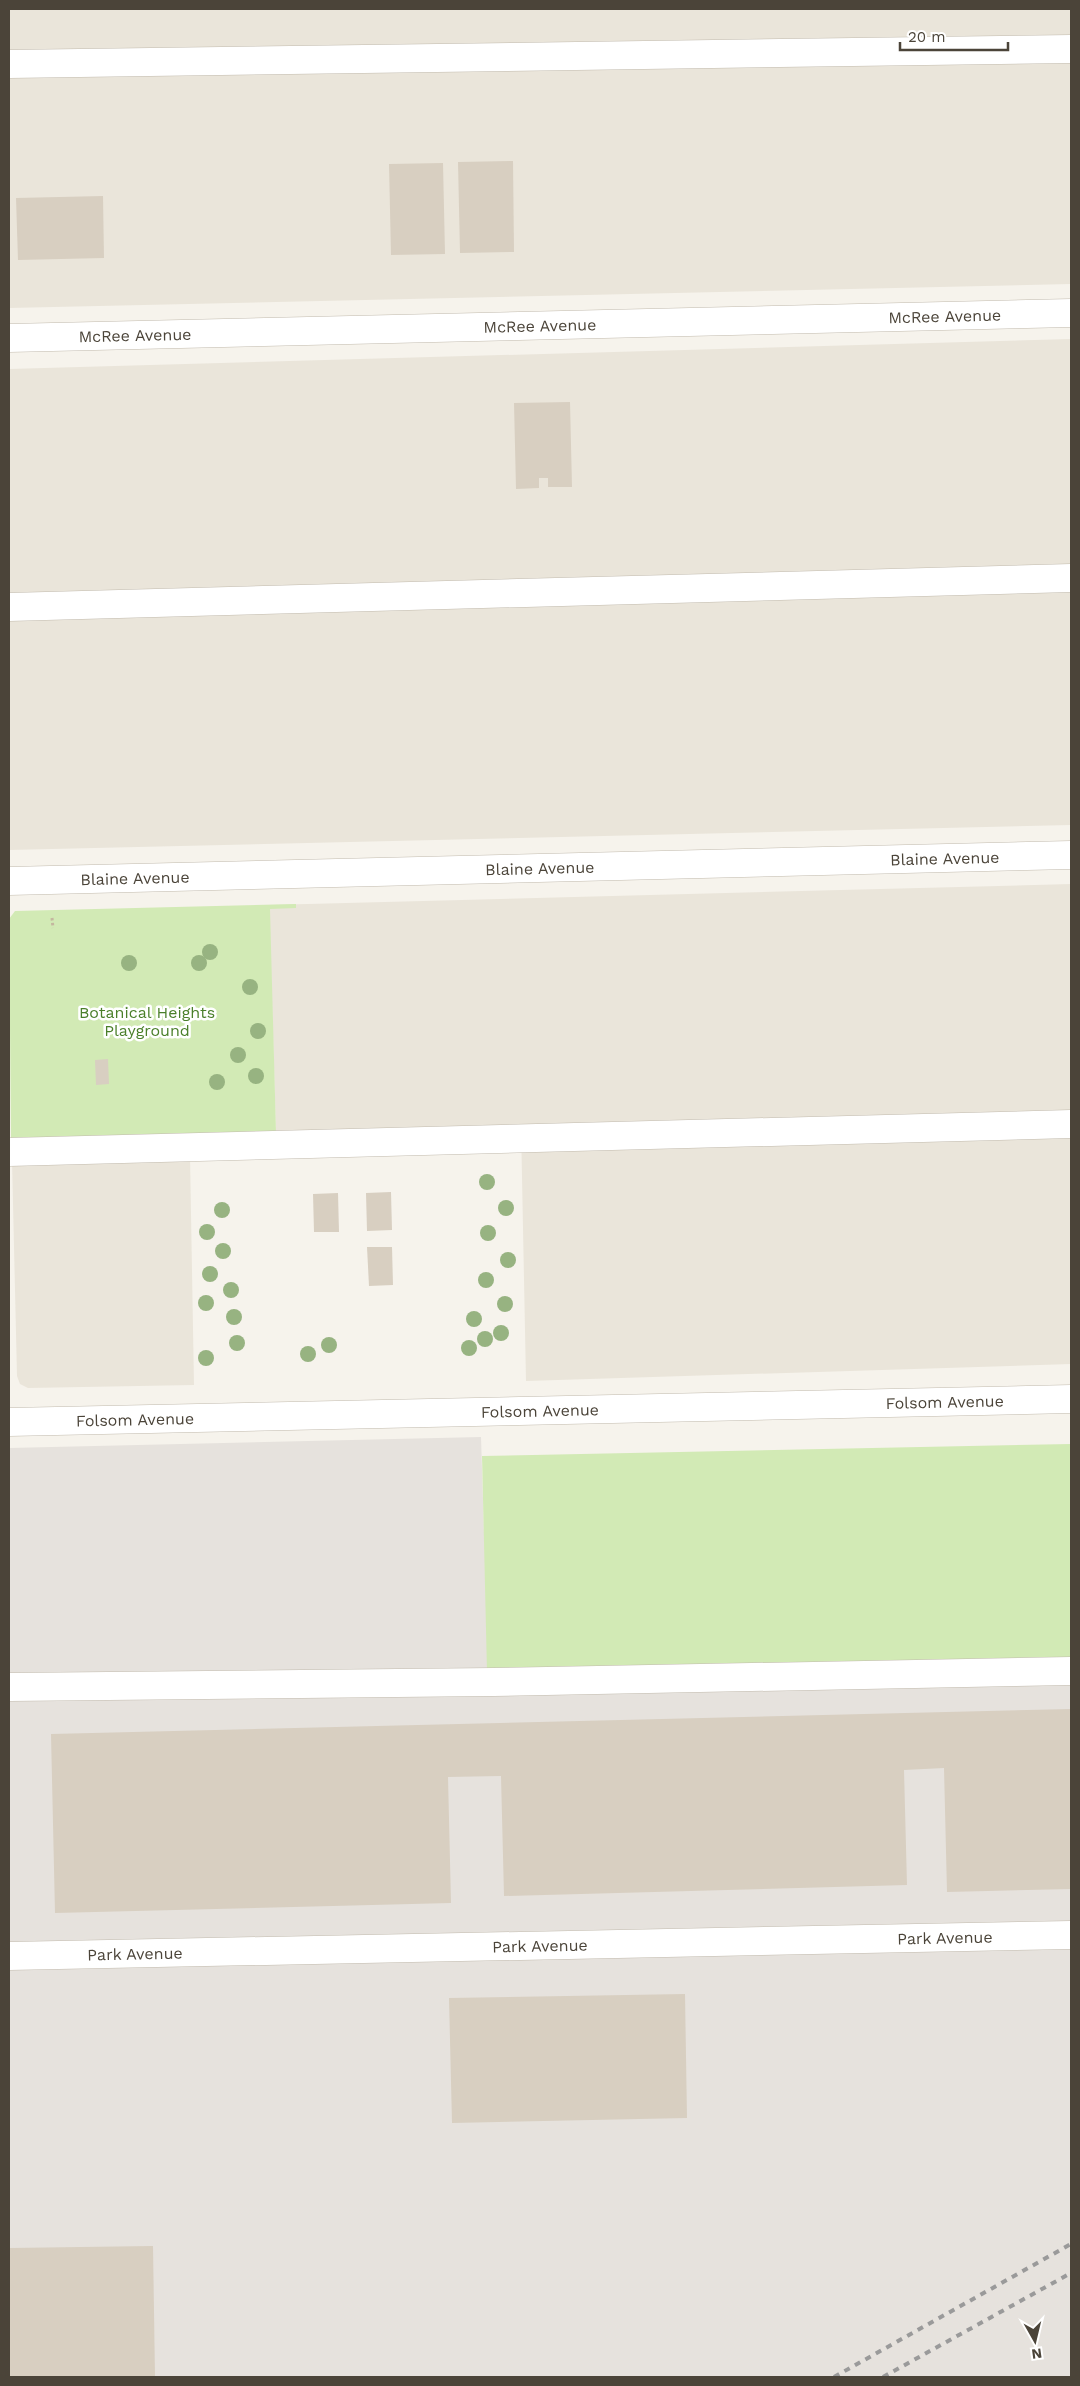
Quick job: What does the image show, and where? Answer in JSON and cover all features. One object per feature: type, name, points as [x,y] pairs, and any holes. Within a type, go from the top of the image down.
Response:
[{"type":"street","points":[[9,64],[1071,49]]},
{"type":"street","name":"McRee Avenue","points":[[9,338],[1071,313]]},
{"type":"street","points":[[9,607],[1071,578]]},
{"type":"street","name":"Blaine Avenue","points":[[9,881],[1071,855]]},
{"type":"street","points":[[9,1152],[1071,1124]]},
{"type":"street","name":"Folsom Avenue","points":[[9,1422],[1071,1399]]},
{"type":"street","points":[[9,1687],[493,1682],[1071,1671]]},
{"type":"street","name":"Park Avenue","points":[[9,1956],[1071,1935]]},
{"type":"path","points":[[52,918],[53,928]]},
{"type":"shaded area","points":[[9,9],[1071,9],[1071,284],[9,308]]},
{"type":"shaded area","points":[[1071,339],[1071,825],[9,850],[9,369]]},
{"type":"shaded area","points":[[1071,884],[1071,1364],[526,1381],[521,1126],[276,1132],[269,905]]},
{"type":"shaded area","points":[[190,1156],[194,1385],[28,1388],[20,1384],[17,1376],[12,1160]]},
{"type":"shaded area","points":[[481,1437],[484,1533],[1071,1661],[1071,2377],[9,2377],[9,1448]]},
{"type":"green space","name":"Botanical Heights Playground","points":[[296,904],[296,908],[270,909],[276,1132],[11,1138],[9,919],[15,911]]},
{"type":"green space","points":[[1071,1444],[1071,1661],[487,1672],[482,1456]]},
{"type":"building","points":[[513,161],[514,252],[460,253],[458,162]]},
{"type":"building","points":[[443,163],[445,254],[391,255],[389,164]]},
{"type":"building","points":[[103,196],[104,258],[18,260],[16,198]]},
{"type":"building","points":[[570,402],[572,487],[548,487],[548,478],[539,478],[539,488],[516,489],[514,403]]},
{"type":"building","points":[[108,1059],[109,1084],[96,1085],[95,1060]]},
{"type":"building","points":[[391,1192],[392,1230],[367,1231],[366,1193]]},
{"type":"building","points":[[338,1193],[339,1232],[314,1232],[313,1194]]},
{"type":"building","points":[[367,1247],[392,1247],[393,1285],[369,1286]]},
{"type":"building","points":[[1071,1709],[1071,1889],[947,1892],[944,1768],[904,1770],[907,1885],[504,1896],[501,1776],[448,1777],[451,1903],[55,1913],[51,1734]]},
{"type":"building","points":[[685,1994],[687,2118],[452,2123],[449,1998]]},
{"type":"building","points":[[153,2246],[155,2377],[9,2377],[9,2248]]},
{"type":"railway","points":[[834,2377],[1071,2244]]},
{"type":"railway","points":[[883,2377],[1071,2273]]}]
